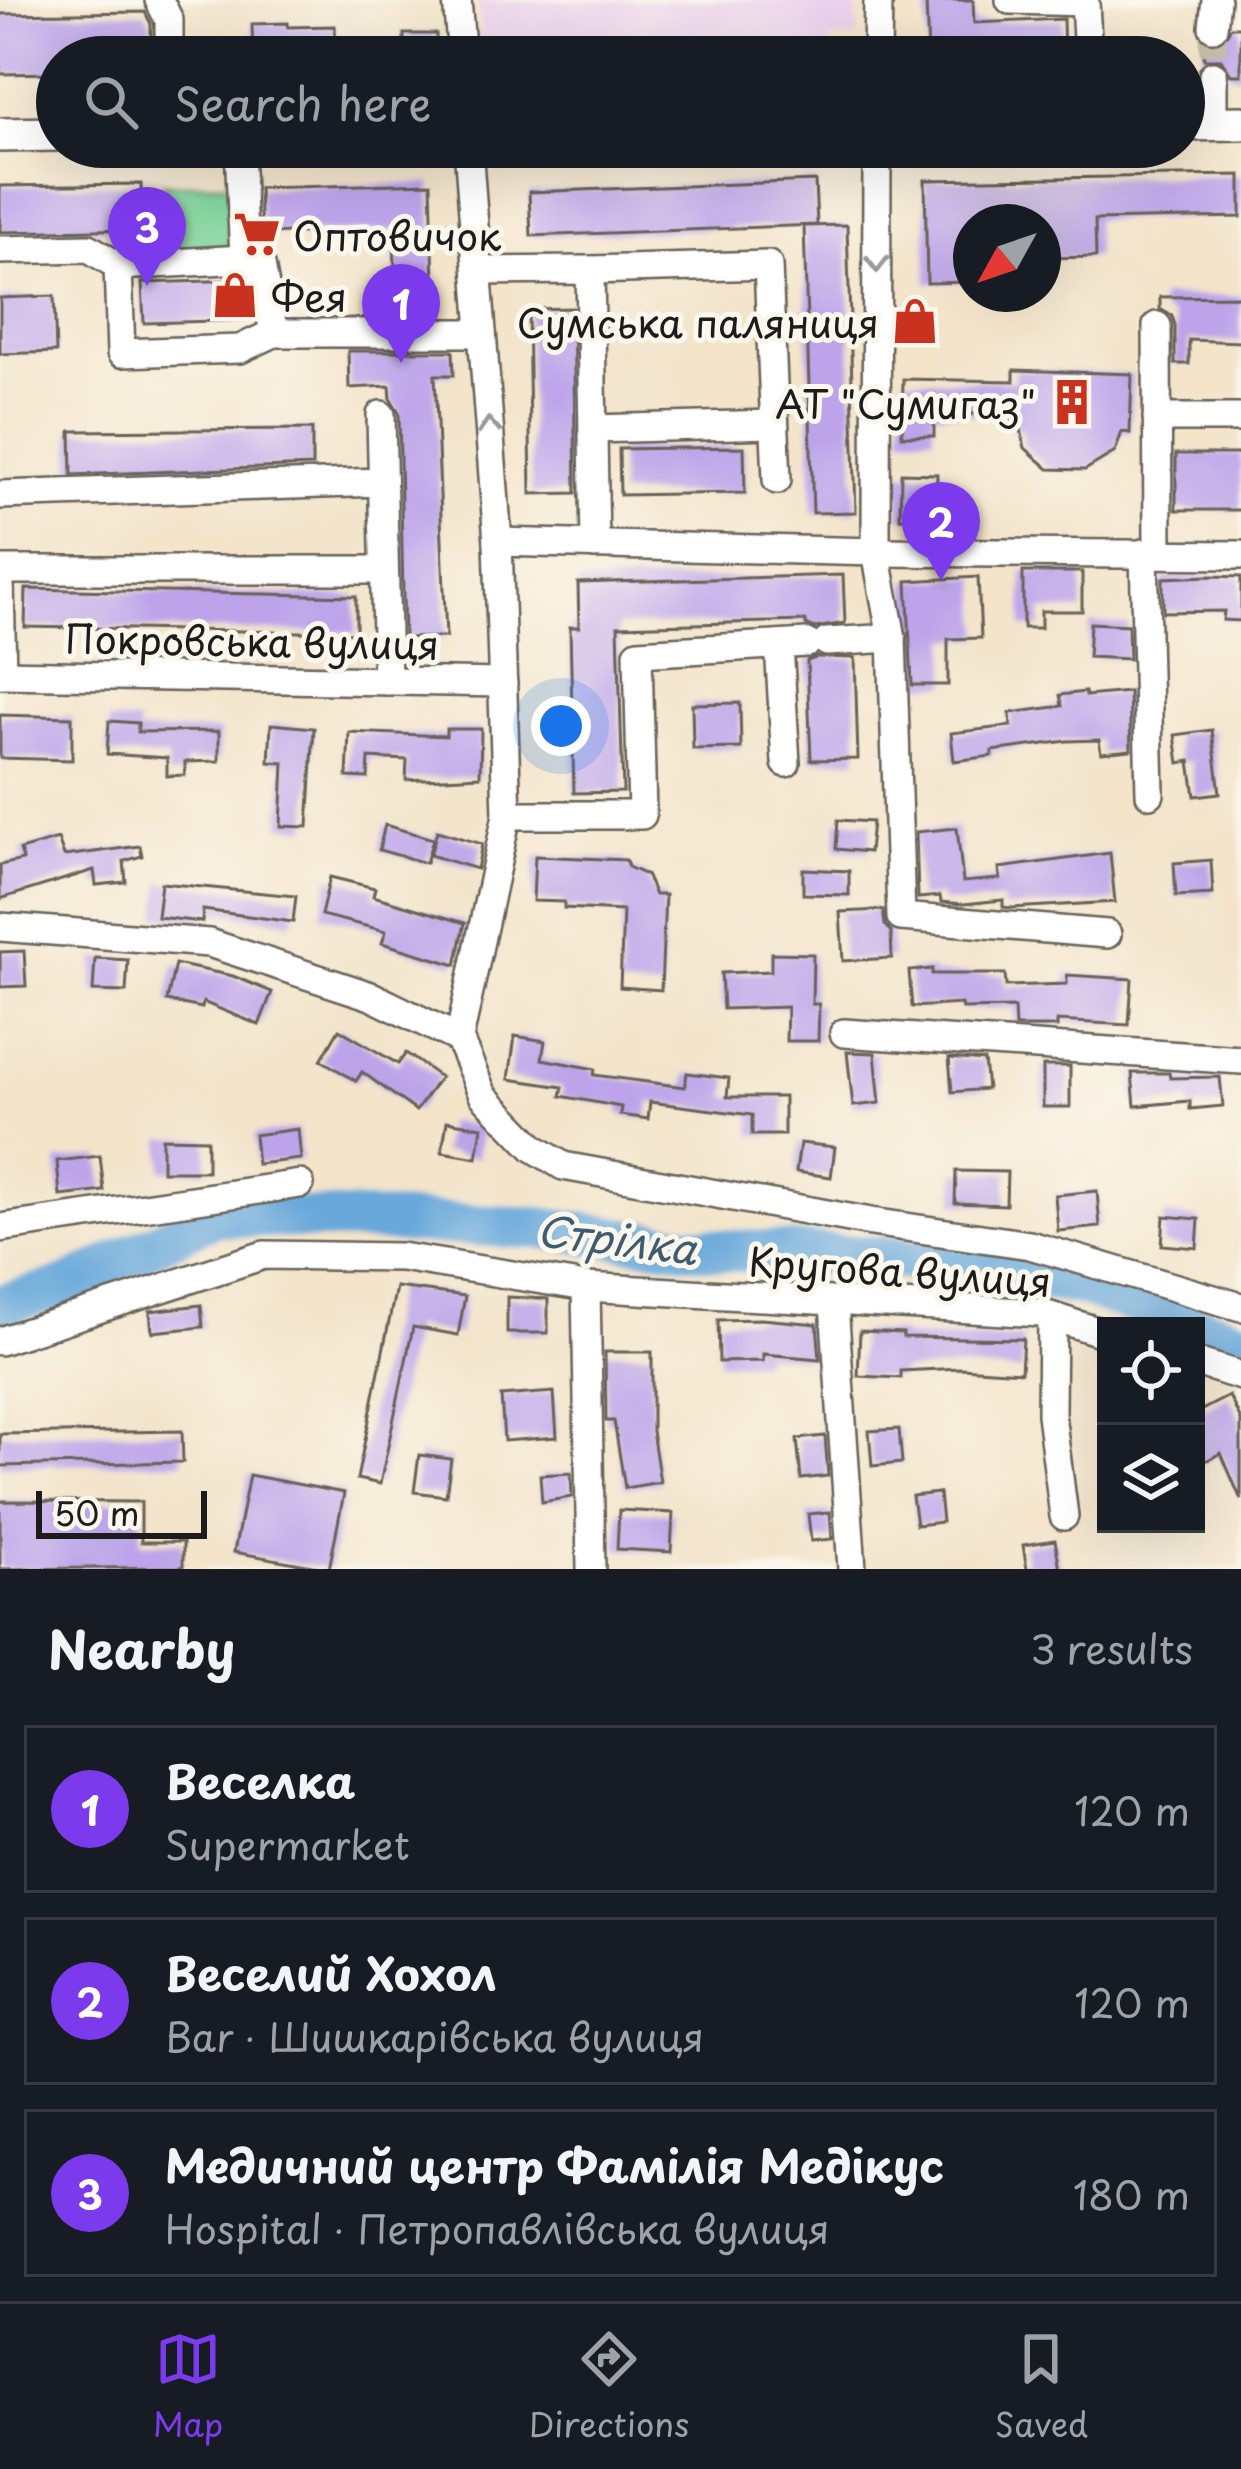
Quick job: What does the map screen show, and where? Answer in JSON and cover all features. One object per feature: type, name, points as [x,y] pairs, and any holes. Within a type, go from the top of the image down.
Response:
[{"type":"main road","points":[[0,135],[36,134]]},
{"type":"street","points":[[159,0],[169,20],[169,36]]},
{"type":"street","points":[[458,0],[460,36]]},
{"type":"street","points":[[877,36],[878,0]]},
{"type":"street","points":[[1010,0],[1085,2],[1087,36]]},
{"type":"street","points":[[1213,75],[1213,124]]},
{"type":"street","points":[[240,168],[244,259]]},
{"type":"street","points":[[470,168],[498,542],[507,815],[459,1039],[483,1095],[534,1148],[563,1166],[871,1222],[1030,1244],[1241,1307]]},
{"type":"street","points":[[877,168],[876,552],[892,638],[901,917],[1107,934]]},
{"type":"street","points":[[0,250],[89,248],[118,266],[244,259],[261,265],[274,332]]},
{"type":"street","points":[[478,271],[768,265],[777,480]]},
{"type":"street","points":[[118,266],[121,353],[240,349],[274,332],[482,333]]},
{"type":"street","points":[[590,270],[596,544]]},
{"type":"street","points":[[1150,794],[1156,326]]},
{"type":"street","points":[[381,415],[387,681]]},
{"type":"street","points":[[1156,418],[1241,418]]},
{"type":"street","points":[[593,429],[773,424]]},
{"type":"street","points":[[0,495],[382,482]]},
{"type":"street","points":[[498,542],[1241,555]]},
{"type":"street","points":[[0,570],[384,570]]},
{"type":"street","points":[[0,584],[1,674]]},
{"type":"street","points":[[507,815],[642,815],[638,652],[892,638]]},
{"type":"street","points":[[786,763],[804,643]]},
{"type":"street","name":"Покровська вулиця","points":[[1,674],[502,683]]},
{"type":"street","points":[[0,927],[209,943],[371,996],[459,1039]]},
{"type":"street","points":[[844,1033],[1241,1060]]},
{"type":"street","points":[[0,1228],[300,1184]]},
{"type":"street","name":"Кругова вулиця","points":[[0,1341],[264,1255],[401,1257],[586,1287],[1052,1317],[1097,1331]]},
{"type":"street","points":[[586,1287],[591,1569]]},
{"type":"street","points":[[834,1304],[852,1569]]},
{"type":"street","points":[[1052,1317],[1051,1414],[1064,1516]]},
{"type":"street","points":[[1205,1365],[1241,1376]]},
{"type":"shaded area","points":[[478,0],[857,0],[858,36],[481,36]]},
{"type":"green space","points":[[163,184],[230,184],[230,249],[163,249]]},
{"type":"building","points":[[926,0],[973,0],[974,23],[1063,19],[1063,36],[927,36]]},
{"type":"building","points":[[145,12],[151,36],[36,36],[36,73],[0,74],[0,14]]},
{"type":"building","points":[[252,24],[335,26],[335,36],[252,36]]},
{"type":"building","points":[[1231,27],[1241,27],[1241,75],[1231,75],[1221,59],[1205,59],[1205,42],[1221,43]]},
{"type":"building","points":[[1241,175],[1241,217],[1095,220],[1096,257],[1061,258],[1061,204],[953,204],[953,282],[927,283],[925,180]]},
{"type":"building","points":[[815,181],[817,225],[531,236],[529,192]]},
{"type":"building","points":[[431,183],[435,315],[396,315],[394,230],[261,234],[259,188]]},
{"type":"building","points":[[141,184],[142,229],[0,232],[0,186]]},
{"type":"building","points":[[847,225],[856,512],[813,513],[804,226]]},
{"type":"building","points":[[245,280],[251,320],[144,323],[142,283]]},
{"type":"building","points":[[54,296],[56,352],[0,354],[0,298]]},
{"type":"building","points":[[1241,296],[1241,342],[1189,340],[1189,364],[1175,364],[1175,325],[1172,316],[1160,309],[1160,297]]},
{"type":"building","points":[[573,308],[576,493],[531,494],[528,309]]},
{"type":"building","points":[[348,351],[453,351],[454,375],[435,375],[446,637],[404,638],[399,413],[390,386],[349,388]]},
{"type":"building","name":"АТ \"Сумигаз\"","points":[[1014,370],[1132,374],[1130,433],[1122,432],[1115,452],[1085,470],[1049,469],[1025,448],[1021,429],[1012,429],[1013,415],[934,413],[934,436],[902,436],[903,379],[1014,381]]},
{"type":"building","points":[[312,429],[312,466],[72,475],[71,431]]},
{"type":"building","points":[[744,447],[745,493],[620,495],[619,449]]},
{"type":"building","points":[[1176,454],[1241,454],[1241,510],[1176,510]]},
{"type":"building","points":[[901,473],[937,474],[936,519],[900,518]]},
{"type":"building","points":[[1023,572],[1082,572],[1082,611],[1041,611],[1041,628],[1023,628]]},
{"type":"building","points":[[843,575],[845,623],[816,628],[806,621],[618,626],[623,792],[574,793],[570,627],[579,627],[578,583]]},
{"type":"building","points":[[978,577],[981,638],[948,639],[948,685],[912,685],[907,581]]},
{"type":"building","points":[[1241,577],[1241,621],[1223,620],[1224,611],[1163,612],[1163,578]]},
{"type":"building","points":[[26,589],[356,596],[356,633],[25,627]]},
{"type":"building","points":[[1090,623],[1128,625],[1129,659],[1088,657]]},
{"type":"building","points":[[855,658],[858,759],[811,760],[807,661]]},
{"type":"building","points":[[1085,692],[1086,696],[1129,692],[1131,750],[1101,753],[1099,740],[1067,741],[954,761],[951,733],[1011,726],[1010,713],[1062,706],[1060,695]]},
{"type":"building","points":[[740,703],[741,748],[693,749],[692,704]]},
{"type":"building","points":[[0,715],[72,717],[72,760],[0,758]]},
{"type":"building","points":[[109,721],[138,723],[138,732],[219,731],[219,761],[185,762],[185,775],[167,776],[167,758],[107,754]]},
{"type":"building","points":[[271,724],[314,728],[308,827],[281,826],[284,763],[269,762]]},
{"type":"building","points":[[446,729],[481,729],[480,776],[406,780],[407,760],[369,758],[368,778],[347,777],[349,732],[446,736]]},
{"type":"building","points":[[1212,730],[1220,793],[1195,796],[1190,761],[1179,763],[1175,735]]},
{"type":"building","points":[[838,820],[872,822],[869,852],[836,849]]},
{"type":"building","points":[[385,825],[433,839],[426,863],[379,850]]},
{"type":"building","points":[[957,828],[963,882],[1000,879],[999,868],[1110,853],[1115,902],[1011,908],[1003,907],[1003,900],[964,904],[941,902],[940,896],[918,898],[916,832]]},
{"type":"building","points":[[437,831],[482,844],[477,869],[430,855]]},
{"type":"building","points":[[58,839],[64,856],[140,846],[142,856],[124,861],[126,882],[96,885],[94,870],[0,899],[0,865],[23,860],[20,850]]},
{"type":"building","points":[[535,856],[626,860],[628,867],[646,875],[655,895],[665,895],[661,990],[620,987],[623,911],[533,901]]},
{"type":"building","points":[[1211,860],[1213,894],[1176,896],[1174,863]]},
{"type":"building","points":[[803,869],[849,871],[849,895],[803,894]]},
{"type":"building","points":[[330,877],[375,888],[373,896],[465,923],[456,965],[382,943],[386,931],[321,915]]},
{"type":"building","points":[[161,883],[296,896],[293,922],[203,910],[202,922],[157,917]]},
{"type":"building","points":[[883,910],[891,932],[892,958],[843,961],[840,912]]},
{"type":"building","points":[[24,951],[26,986],[0,987],[0,952]]},
{"type":"building","points":[[771,953],[813,954],[812,1004],[819,1004],[818,1041],[786,1041],[787,1007],[723,1009],[721,973],[771,971]]},
{"type":"building","points":[[95,958],[128,960],[126,992],[93,991]]},
{"type":"building","points":[[175,964],[233,976],[272,992],[259,1025],[203,1002],[202,1008],[167,1001]]},
{"type":"building","points":[[932,969],[932,974],[1005,974],[1006,986],[1067,984],[1067,975],[1132,979],[1129,1025],[1057,1021],[1057,1027],[1015,1027],[1014,1008],[912,1007],[909,971]]},
{"type":"building","points":[[339,1029],[398,1064],[406,1053],[440,1077],[416,1111],[362,1072],[356,1081],[321,1060]]},
{"type":"building","points":[[515,1036],[545,1041],[542,1059],[595,1069],[594,1075],[685,1087],[687,1073],[729,1078],[727,1097],[784,1097],[784,1135],[752,1135],[752,1115],[650,1102],[648,1119],[620,1115],[621,1107],[561,1096],[563,1087],[509,1079]]},
{"type":"building","points":[[847,1052],[875,1053],[880,1103],[853,1106]]},
{"type":"building","points":[[949,1058],[984,1061],[987,1089],[952,1092]]},
{"type":"building","points":[[1043,1066],[1070,1066],[1070,1107],[1043,1107]]},
{"type":"building","points":[[1132,1073],[1220,1077],[1223,1106],[1190,1109],[1190,1101],[1135,1106]]},
{"type":"building","points":[[447,1121],[482,1127],[477,1158],[442,1152]]},
{"type":"building","points":[[298,1129],[301,1159],[257,1164],[254,1135]]},
{"type":"building","points":[[162,1138],[207,1139],[207,1171],[162,1171]]},
{"type":"building","points":[[800,1143],[835,1147],[831,1177],[796,1172]]},
{"type":"building","points":[[100,1156],[104,1191],[60,1196],[57,1161]]},
{"type":"building","points":[[956,1171],[1007,1172],[1006,1205],[955,1203]]},
{"type":"building","points":[[1097,1191],[1100,1227],[1058,1231],[1055,1195]]},
{"type":"building","points":[[1164,1216],[1199,1219],[1197,1248],[1162,1245]]},
{"type":"building","points":[[396,1287],[465,1296],[458,1335],[413,1327],[380,1484],[357,1479]]},
{"type":"building","points":[[507,1297],[548,1299],[548,1333],[507,1333]]},
{"type":"building","points":[[201,1305],[203,1327],[152,1332],[150,1311]]},
{"type":"building","points":[[718,1320],[817,1324],[820,1359],[763,1354],[763,1361],[719,1362]]},
{"type":"building","points":[[860,1331],[903,1333],[903,1337],[1023,1339],[1021,1372],[961,1368],[901,1371],[901,1378],[858,1376]]},
{"type":"building","points":[[605,1352],[652,1352],[652,1431],[660,1482],[625,1488],[614,1421],[606,1421]]},
{"type":"building","points":[[554,1392],[557,1437],[504,1441],[501,1396]]},
{"type":"building","points":[[1229,1396],[1241,1420],[1241,1500],[1221,1453],[1205,1461],[1205,1408]]},
{"type":"building","points":[[899,1429],[902,1463],[872,1466],[869,1431]]},
{"type":"building","points":[[182,1431],[183,1462],[0,1466],[0,1434]]},
{"type":"building","points":[[825,1436],[828,1476],[801,1479],[797,1439]]},
{"type":"building","points":[[419,1455],[451,1459],[446,1496],[414,1492]]},
{"type":"building","points":[[571,1473],[572,1497],[542,1502],[540,1475]]},
{"type":"building","points":[[249,1475],[344,1493],[329,1569],[234,1552]]},
{"type":"building","points":[[939,1493],[942,1522],[916,1525],[912,1496]]},
{"type":"building","points":[[0,1501],[141,1502],[141,1542],[183,1542],[183,1567],[0,1569]]},
{"type":"building","points":[[619,1510],[673,1513],[671,1552],[617,1549]]},
{"type":"building","points":[[830,1512],[832,1539],[811,1541],[808,1514]]},
{"type":"building","points":[[1055,1540],[1060,1569],[1027,1569],[1023,1545]]},
{"type":"waterway","name":"Стрілка","points":[[0,1305],[66,1287],[215,1215],[539,1228],[721,1250],[898,1258],[1080,1285],[1241,1340]]},
{"type":"tunnel","points":[[1213,27],[1213,75]]},
{"type":"place","name":"Оптовичок","points":[[257,234]]},
{"type":"place","name":"Медичний центр Фамілія Медікус","points":[[147,286]]},
{"type":"place","name":"Фея","points":[[235,295]]},
{"type":"place","name":"Сумська паляниця","points":[[915,321]]},
{"type":"place","name":"Веселка","points":[[401,363]]},
{"type":"place","name":"АТ \"Сумигаз\"","points":[[1072,402]]},
{"type":"place","name":"Веселий Хохол","points":[[941,581]]}]
